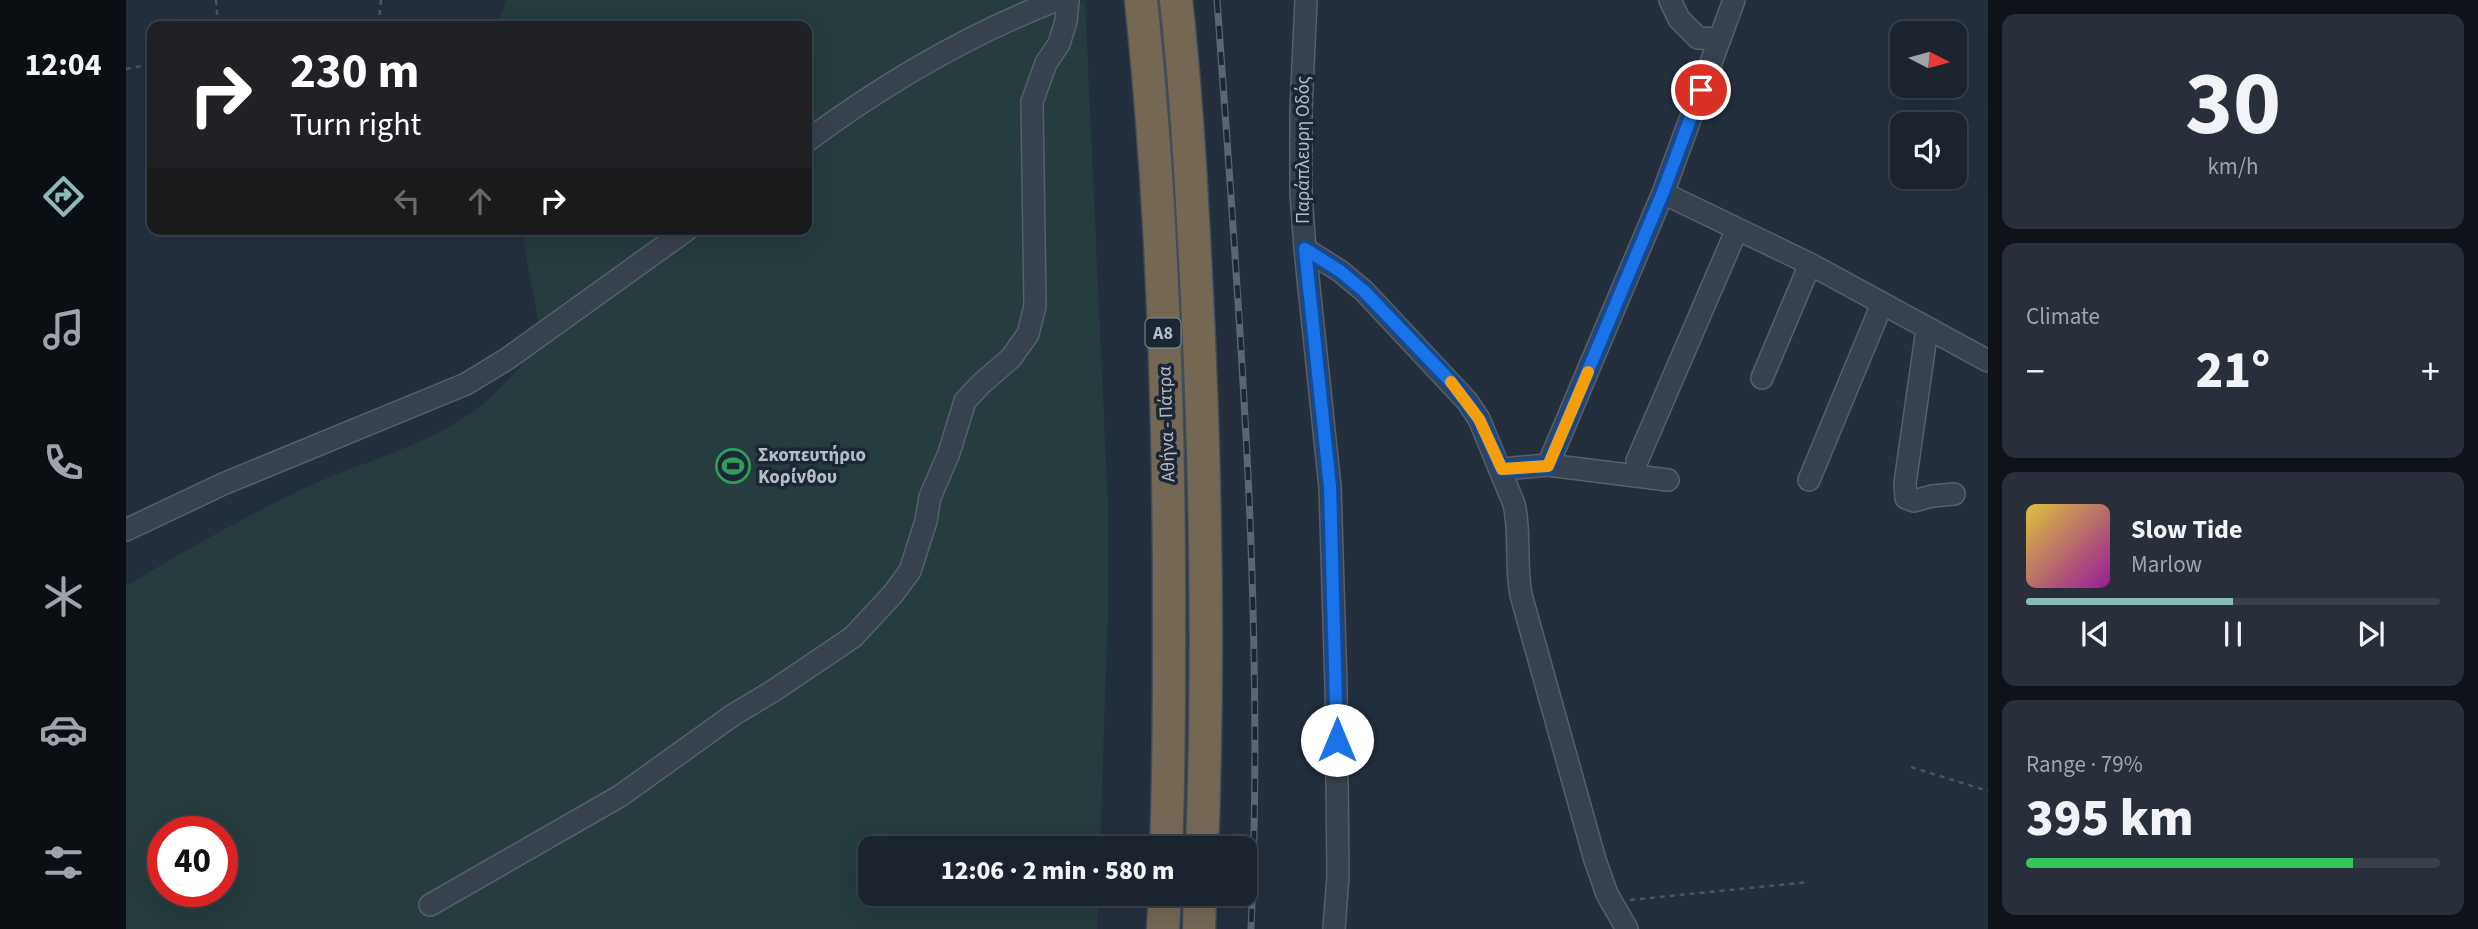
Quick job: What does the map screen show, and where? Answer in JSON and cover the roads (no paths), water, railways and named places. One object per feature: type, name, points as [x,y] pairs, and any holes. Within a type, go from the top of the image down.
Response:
[{"type":"highway","name":"Αθήνα - Πάτρα","points":[[1140,0],[1156,178],[1168,440],[1170,714],[1166,836]]},
{"type":"highway","name":"Αθήνα - Πάτρα","points":[[1176,0],[1191,175],[1202,426],[1205,714],[1202,836]]},
{"type":"highway","points":[[1163,929],[1164,906]]},
{"type":"highway","points":[[1199,929],[1200,906]]},
{"type":"street","points":[[430,905],[620,796],[733,715],[853,637],[899,586],[909,570],[926,521],[930,497],[949,453],[965,401],[1011,358],[1028,334],[1035,306],[1032,102],[1046,63],[1059,44],[1066,21],[1057,0],[935,57],[893,82],[812,138]]},
{"type":"street","name":"Παράπλευρη Οδός","points":[[1306,0],[1301,110],[1301,193],[1330,487],[1338,876],[1334,929]]},
{"type":"street","points":[[1670,0],[1679,19],[1698,38],[1720,39]]},
{"type":"street","points":[[1548,466],[1663,192],[1734,0]]},
{"type":"street","points":[[1663,192],[1810,264],[1988,361]]},
{"type":"street","points":[[1637,461],[1737,229]]},
{"type":"street","points":[[126,530],[223,484],[466,384],[507,359],[680,235]]},
{"type":"street","points":[[1305,249],[1340,271],[1364,291],[1452,383],[1479,419],[1502,469],[1517,516],[1517,575],[1521,595],[1585,829],[1607,894],[1627,929]]},
{"type":"street","points":[[1762,378],[1810,264]]},
{"type":"street","points":[[1809,480],[1882,304]]},
{"type":"street","points":[[1927,329],[1905,483],[1906,498],[1914,501],[1954,494]]},
{"type":"street","points":[[1502,469],[1548,466],[1668,480]]},
{"type":"railway","points":[[1217,0],[1248,464],[1255,697],[1251,929]]},
{"type":"place","name":"Σκοπευτήριο Κορίνθου","points":[[733,466]]}]
